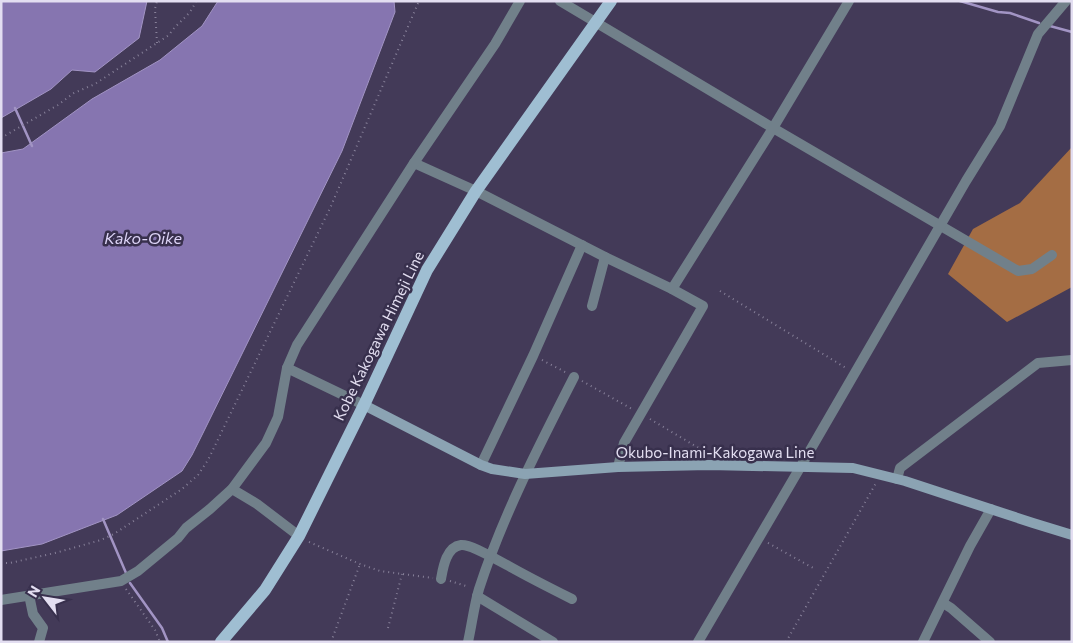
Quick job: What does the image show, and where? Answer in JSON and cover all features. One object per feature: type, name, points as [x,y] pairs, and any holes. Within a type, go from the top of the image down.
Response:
[{"type":"main road","name":"Kobe Kakogawa Himeji Line","points":[[222,642],[265,590],[299,536],[364,405],[426,270],[476,191],[611,1]]},
{"type":"main road","name":"Okubo-Inami-Kakogawa Line","points":[[364,405],[481,465],[492,468],[525,474],[618,467],[709,465],[853,468],[897,479],[1072,535]]},
{"type":"street","points":[[1,600],[121,581],[138,571],[172,543],[186,528],[232,488],[266,443],[278,417],[287,368],[296,345],[414,163],[495,44],[520,1]]},
{"type":"street","points":[[560,1],[1018,271],[1032,270],[1052,255]]},
{"type":"street","points":[[672,290],[773,128],[848,1]]},
{"type":"street","points":[[698,642],[966,181],[1000,126],[1038,34],[1066,1]]},
{"type":"street","points":[[414,163],[476,191],[703,306],[624,443],[618,467]]},
{"type":"street","points":[[481,465],[533,356],[582,245]]},
{"type":"street","points":[[592,306],[605,257]]},
{"type":"street","points":[[897,479],[900,468],[1038,362],[1072,360]]},
{"type":"street","points":[[287,368],[364,405]]},
{"type":"street","points":[[468,642],[478,593],[491,557],[525,474],[574,377]]},
{"type":"street","points":[[232,488],[257,504],[299,536]]},
{"type":"street","points":[[923,642],[970,546],[991,509]]},
{"type":"street","points":[[441,580],[444,562],[450,551],[460,545],[491,557],[572,599]]},
{"type":"street","points":[[478,593],[553,642]]},
{"type":"street","points":[[29,595],[33,614],[44,628],[39,642]]},
{"type":"street","points":[[943,603],[990,642]]},
{"type":"path","points":[[157,1],[155,9],[157,42]]},
{"type":"path","points":[[1,138],[58,105],[74,92],[95,84],[169,36],[174,28],[187,17],[196,1]]},
{"type":"path","points":[[1,563],[55,554],[101,540],[114,534],[182,489],[198,474],[208,460],[331,206],[419,1]]},
{"type":"path","points":[[720,291],[855,374]]},
{"type":"path","points":[[533,356],[641,414],[702,450],[709,465]]},
{"type":"path","points":[[786,642],[881,475]]},
{"type":"path","points":[[299,536],[360,564],[380,571],[441,580],[478,593]]},
{"type":"path","points":[[759,538],[815,568]]},
{"type":"path","points":[[331,642],[360,564]]},
{"type":"path","points":[[388,628],[402,574]]},
{"type":"path","points":[[121,581],[155,630],[160,642]]},
{"type":"shaded area","points":[[1072,147],[1072,287],[1007,322],[948,274],[973,229],[1020,203]]},
{"type":"water","points":[[1,1],[147,1],[139,38],[95,72],[72,70],[51,89],[1,118]]},
{"type":"water","name":"Kako-Oike","points":[[218,1],[394,1],[395,12],[342,151],[192,455],[182,471],[117,515],[42,544],[1,551],[1,153],[23,149],[92,99],[160,60],[202,26]]},
{"type":"waterway","points":[[960,1],[998,12],[1010,13],[1039,23]]},
{"type":"waterway","points":[[1050,26],[1072,32]]},
{"type":"waterway","points":[[15,108],[32,146]]},
{"type":"waterway","points":[[103,519],[126,573]]},
{"type":"waterway","points":[[130,583],[162,628],[168,642]]}]
